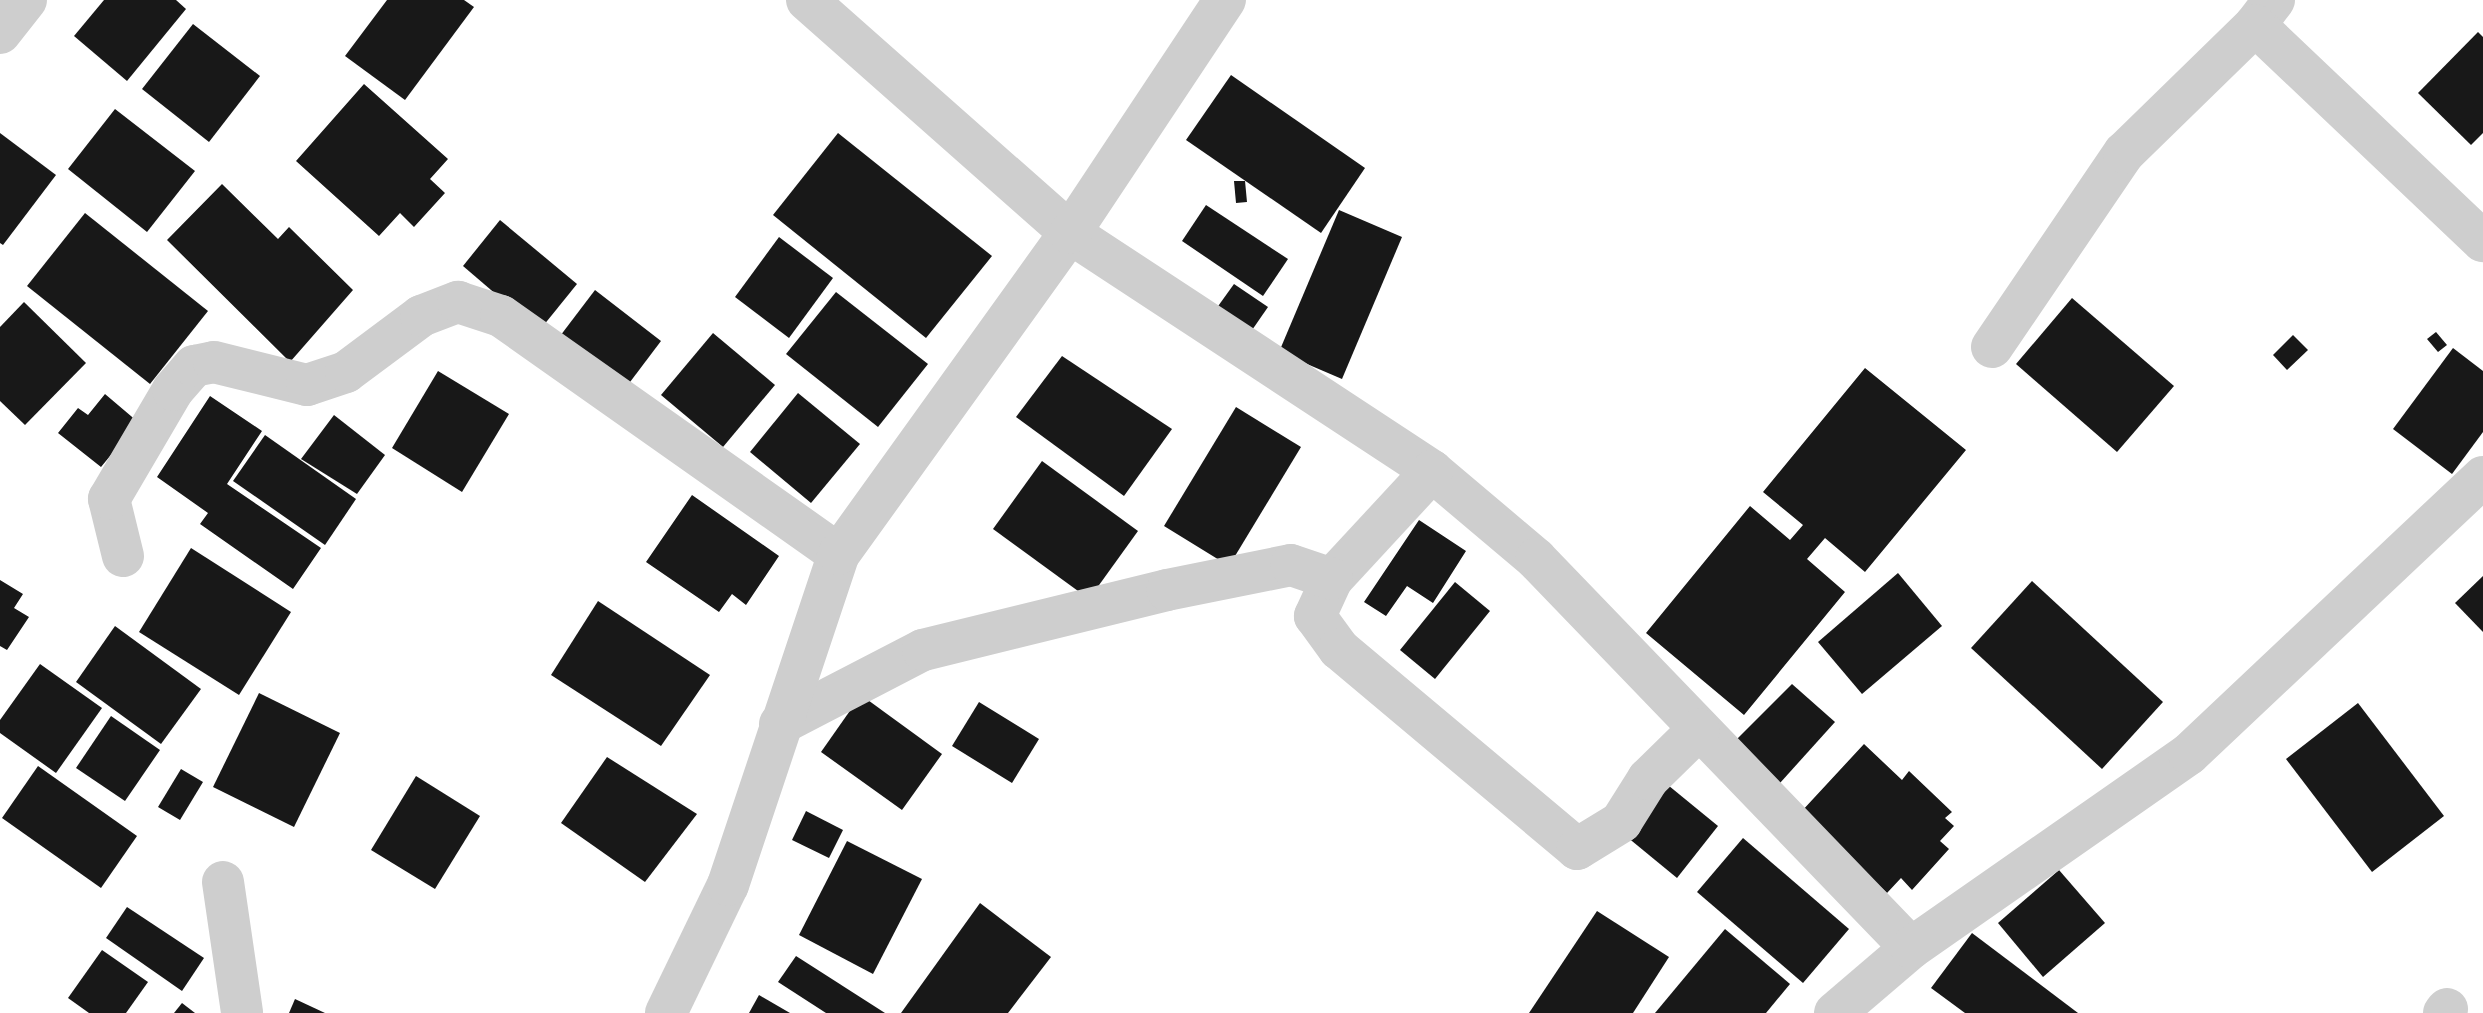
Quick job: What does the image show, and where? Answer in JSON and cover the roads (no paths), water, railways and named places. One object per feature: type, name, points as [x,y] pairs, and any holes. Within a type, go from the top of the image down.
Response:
[{"type":"street","points":[[0,33],[26,0]]},
{"type":"street","points":[[807,0],[1070,233],[1432,471],[1536,559],[1911,948]]},
{"type":"street","points":[[666,1013],[728,885],[839,554],[1070,233],[1225,0]]},
{"type":"street","points":[[1992,347],[2124,153],[2265,13],[2483,241]]},
{"type":"street","points":[[123,556],[109,499],[173,390],[194,366],[214,362],[307,385],[346,372],[421,316],[458,302],[501,316],[839,554]]},
{"type":"street","points":[[1432,471],[1332,579],[1315,616],[1339,649],[1577,849],[1621,822],[1648,779],[1699,729]]},
{"type":"street","points":[[1835,1013],[1911,948],[2189,754],[2483,477]]},
{"type":"street","points":[[780,724],[923,650],[1167,590],[1291,565],[1332,579]]},
{"type":"street","points":[[223,882],[242,1013]]}]
